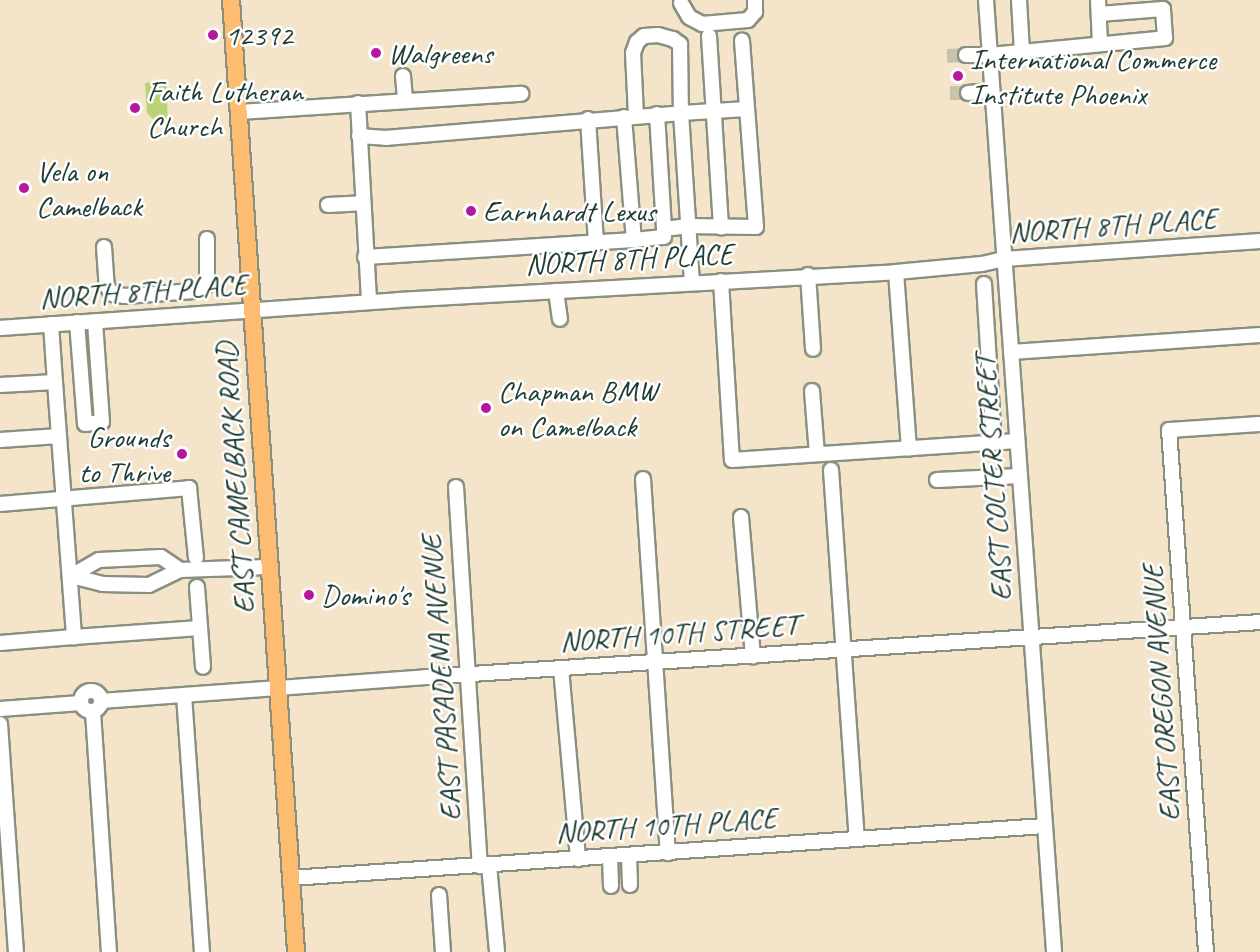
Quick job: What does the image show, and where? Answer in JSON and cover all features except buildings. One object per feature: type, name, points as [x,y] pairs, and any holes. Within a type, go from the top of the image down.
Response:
[{"type":"main road","name":"EAST CAMELBACK ROAD","points":[[231,0],[296,952]]},
{"type":"street","points":[[681,3],[689,17],[702,24],[748,20],[756,12],[755,0]]},
{"type":"street","name":"EAST COLTER STREET","points":[[986,0],[1054,952]]},
{"type":"street","points":[[1019,0],[1022,52]]},
{"type":"street","points":[[1098,0],[1100,44]]},
{"type":"street","points":[[966,55],[990,55],[1165,38],[1163,9],[1099,14]]},
{"type":"street","points":[[634,240],[630,116],[633,53],[637,42],[644,36],[658,35],[673,39],[680,44],[681,113],[692,282]]},
{"type":"street","points":[[709,36],[721,228]]},
{"type":"street","points":[[664,229],[687,226],[756,227],[741,41]]},
{"type":"street","points":[[403,76],[405,101]]},
{"type":"street","points":[[968,93],[992,91]]},
{"type":"street","points":[[239,112],[520,94]]},
{"type":"street","points":[[358,103],[369,303]]},
{"type":"street","points":[[359,136],[386,138],[588,119],[747,109]]},
{"type":"street","points":[[365,257],[664,237],[657,114]]},
{"type":"street","points":[[588,119],[596,243]]},
{"type":"street","points":[[328,205],[362,203]]},
{"type":"street","points":[[104,247],[108,286],[112,294],[125,296],[194,291],[207,285],[207,239]]},
{"type":"street","name":"NORTH 8TH PLACE","points":[[0,328],[692,282],[896,272],[982,264],[1004,259],[1260,241]]},
{"type":"street","points":[[896,272],[909,449]]},
{"type":"street","points":[[808,275],[813,349]]},
{"type":"street","points":[[721,281],[732,460],[1017,441]]},
{"type":"street","points":[[984,284],[994,443]]},
{"type":"street","points":[[556,291],[560,319]]},
{"type":"street","points":[[77,322],[85,424],[102,422],[95,321]]},
{"type":"street","points":[[51,324],[74,637]]},
{"type":"street","points":[[987,331],[1009,329]]},
{"type":"street","points":[[1011,352],[1260,335]]},
{"type":"street","points":[[0,386],[55,382]]},
{"type":"street","points":[[812,391],[817,454]]},
{"type":"street","name":"EAST OREGON AVENUE","points":[[1206,952],[1169,430],[1260,424]]},
{"type":"street","points":[[0,440],[59,436]]},
{"type":"street","points":[[831,470],[857,838]]},
{"type":"street","points":[[936,480],[1020,476]]},
{"type":"street","points":[[644,479],[668,853]]},
{"type":"street","name":"EAST PASADENA AVENUE","points":[[456,487],[484,866],[497,952]]},
{"type":"street","points":[[0,504],[189,488],[196,558]]},
{"type":"street","points":[[741,517],[753,656]]},
{"type":"street","points":[[71,576],[99,560],[161,558],[180,570]]},
{"type":"street","points":[[71,576],[102,584],[149,585],[180,570],[268,567]]},
{"type":"street","points":[[197,587],[203,667]]},
{"type":"street","name":"NORTH 10TH STREET","points":[[97,706],[184,694],[1260,622]]},
{"type":"street","points":[[0,643],[200,628]]},
{"type":"street","points":[[561,668],[578,859]]},
{"type":"street","points":[[184,694],[202,952]]},
{"type":"street","points":[[0,709],[81,703],[84,709],[97,706],[109,952]]},
{"type":"street","points":[[0,723],[16,952]]},
{"type":"street","name":"NORTH 10TH PLACE","points":[[291,879],[1045,826]]},
{"type":"street","points":[[629,856],[630,885]]},
{"type":"street","points":[[610,857],[611,886]]},
{"type":"street","points":[[440,895],[443,952]]},
{"type":"green space","points":[[166,81],[168,121],[156,122],[147,113],[145,83]]},
{"type":"tunnel","points":[[947,56],[966,55]]},
{"type":"tunnel","points":[[950,93],[968,93]]},
{"type":"place","name":"12392","points":[[213,35]]},
{"type":"place","name":"Walgreens","points":[[376,53]]},
{"type":"place","name":"International Commerce Institute Phoenix","points":[[958,76]]},
{"type":"place","name":"Faith Lutheran Church","points":[[135,108]]},
{"type":"place","name":"Vela on Camelback","points":[[24,188]]},
{"type":"place","name":"Earnhardt Lexus","points":[[471,211]]},
{"type":"place","name":"Chapman BMW on Camelback","points":[[486,408]]},
{"type":"place","name":"Grounds to Thrive","points":[[182,454]]},
{"type":"place","name":"Domino's","points":[[309,595]]}]
